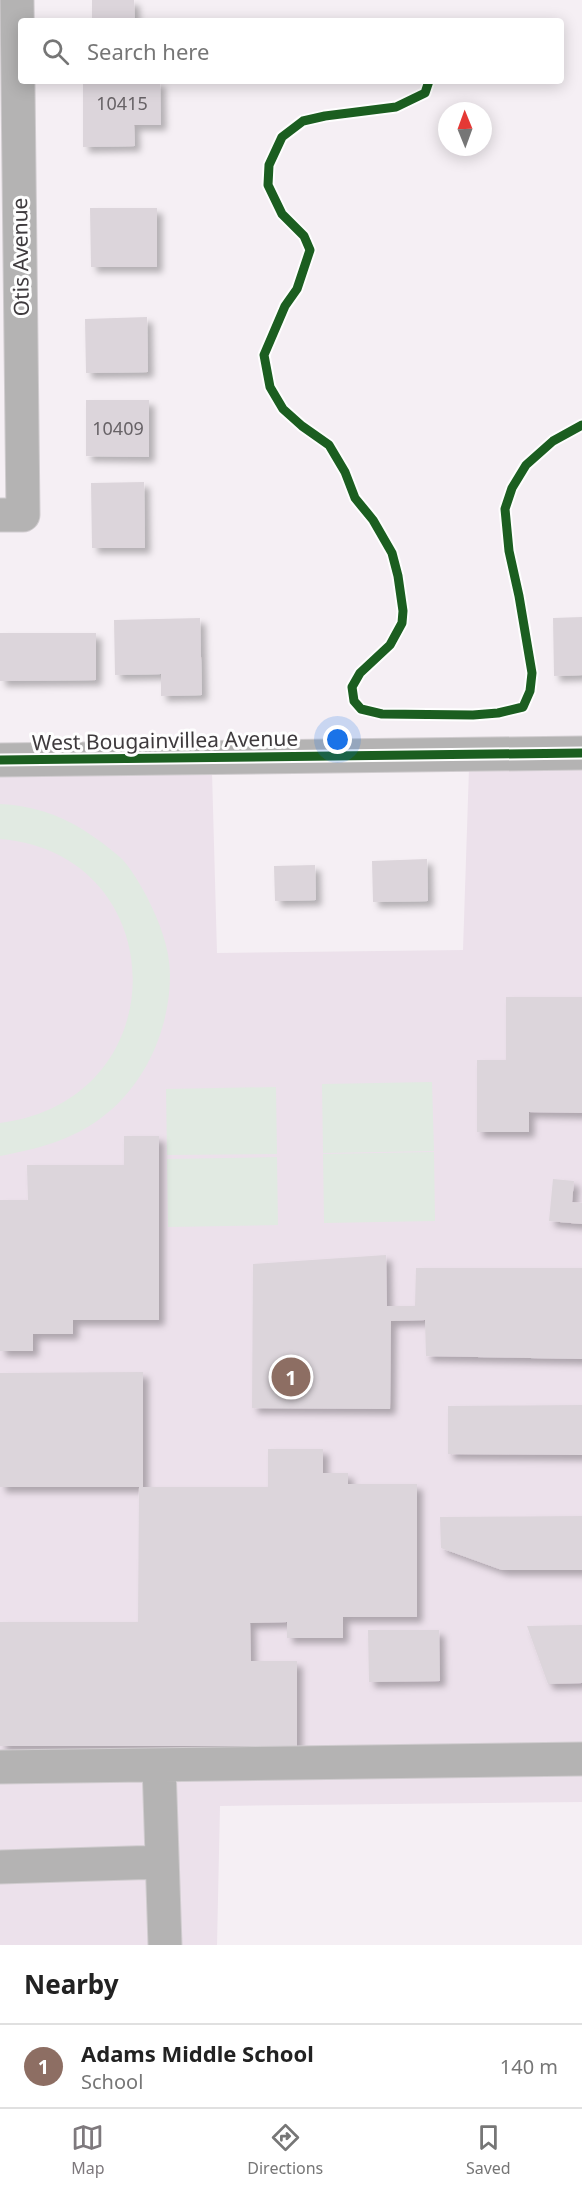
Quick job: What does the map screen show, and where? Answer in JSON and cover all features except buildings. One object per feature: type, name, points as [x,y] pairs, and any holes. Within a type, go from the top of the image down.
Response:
[{"type":"street","name":"Otis Avenue","points":[[11,515],[17,0]]},
{"type":"street","name":"West Bougainvillea Avenue","points":[[0,760],[582,753]]},
{"type":"street","points":[[0,1767],[582,1759]]},
{"type":"street","points":[[159,1766],[165,1945]]},
{"type":"street","points":[[0,1866],[162,1862]]},
{"type":"shaded area","points":[[582,767],[582,1802],[220,1806],[217,1945],[0,1945],[0,775],[212,772],[217,953],[463,950],[469,768]]},
{"type":"shaded area","points":[[0,804],[32,808],[63,819],[82,829],[122,859],[139,882],[156,916],[166,945],[170,975],[169,995],[160,1036],[142,1073],[117,1105],[77,1133],[40,1147],[0,1156],[0,1123],[59,1105],[100,1071],[125,1027],[133,978],[124,929],[99,886],[57,854],[0,839]]},
{"type":"shaded area","points":[[432,1082],[434,1151],[323,1153],[322,1084]]},
{"type":"shaded area","points":[[276,1087],[277,1154],[167,1155],[166,1089]]},
{"type":"shaded area","points":[[434,1152],[435,1221],[324,1223],[323,1154]]},
{"type":"shaded area","points":[[277,1157],[278,1225],[168,1227],[167,1159]]},
{"type":"cycle path","points":[[428,84],[425,93],[396,107],[303,121],[282,137],[269,165],[268,185],[282,214],[304,236],[310,250],[297,289],[285,306],[264,355],[270,387],[283,409],[329,445],[345,472],[355,498],[373,520],[392,553],[398,576],[403,611],[402,623],[390,645],[360,673],[352,687],[354,701],[361,709],[382,714],[473,715],[498,713],[523,707],[530,691],[532,673],[509,551],[505,509],[512,488],[526,465],[553,441],[582,425]]},
{"type":"cycle path","points":[[0,760],[582,753]]},
{"type":"place","name":"Adams Middle School","points":[[291,1377]]}]
